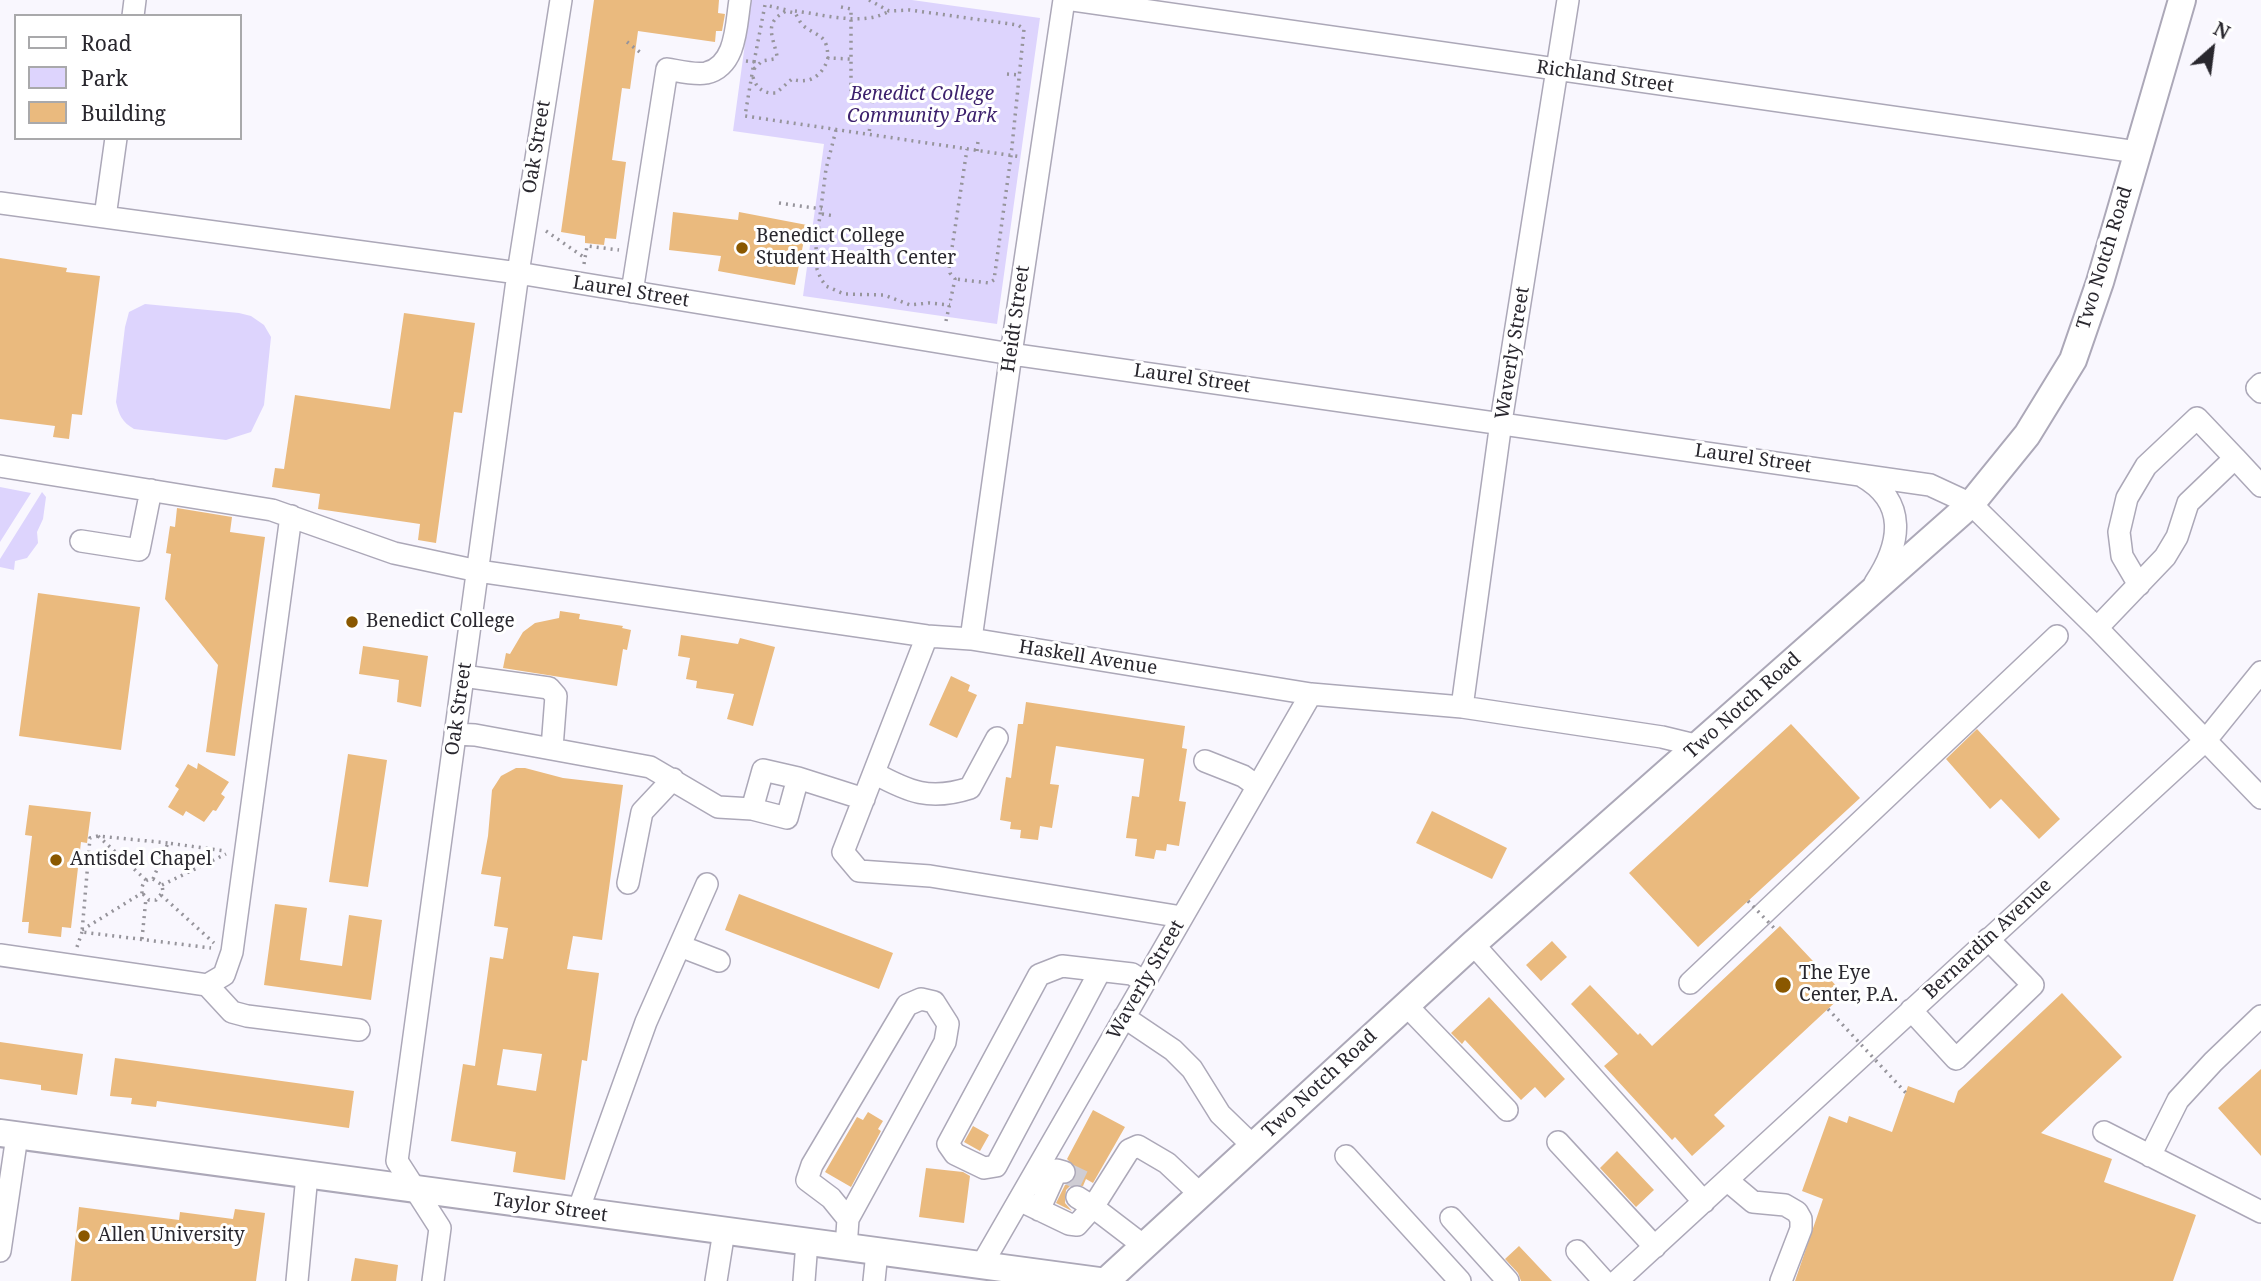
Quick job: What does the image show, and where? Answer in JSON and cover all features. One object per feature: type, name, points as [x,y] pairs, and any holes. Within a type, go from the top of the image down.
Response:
[{"type":"main road","name":"Two Notch Road","points":[[1107,1281],[1406,1004],[1971,504],[2026,435],[2073,360],[2100,282],[2182,0]]},
{"type":"main road","name":"Taylor Street","points":[[9,1134],[1099,1281]]},
{"type":"street","name":"Oak Street","points":[[433,1281],[440,1228],[397,1161],[518,273],[561,0]]},
{"type":"street","points":[[632,292],[667,69],[710,72],[722,63],[731,52],[740,0]]},
{"type":"street","name":"Heidt Street","points":[[971,639],[1064,0]]},
{"type":"street","name":"Richland Street","points":[[1073,0],[2137,152]]},
{"type":"street","name":"Waverly Street","points":[[1462,707],[1501,422],[1568,0]]},
{"type":"street","points":[[104,217],[116,140]]},
{"type":"street","name":"Laurel Street","points":[[0,202],[518,273],[1011,354],[1930,485],[1971,504],[2097,628],[2261,799]]},
{"type":"street","points":[[2261,384],[2257,388],[2261,392]]},
{"type":"street","points":[[2139,584],[2122,556],[2119,532],[2126,498],[2146,466],[2197,418],[2261,486]]},
{"type":"street","points":[[2097,628],[2165,557],[2177,537],[2188,503],[2235,458]]},
{"type":"street","name":"Haskell Avenue","points":[[0,466],[272,510],[477,578],[927,636],[971,639],[1311,694],[1462,707],[1662,737],[1699,746]]},
{"type":"street","points":[[1860,475],[1877,484],[1890,504],[1896,528],[1895,545],[1890,559],[1864,599]]},
{"type":"street","points":[[81,541],[139,550],[151,490]]},
{"type":"street","points":[[0,955],[207,985],[224,975],[232,952],[291,516]]},
{"type":"street","points":[[927,636],[843,852],[859,871],[930,876],[1182,917]]},
{"type":"street","points":[[1690,983],[2057,636]]},
{"type":"street","name":"Bernardin Avenue","points":[[1617,1281],[2206,740],[2261,672]]},
{"type":"street","points":[[463,676],[549,688],[556,696],[552,748]]},
{"type":"street","name":"Waverly Street","points":[[981,1266],[1018,1200],[1054,1175],[1124,1017],[1311,694]]},
{"type":"street","points":[[455,734],[552,748],[650,767],[718,807],[752,809],[787,818],[798,778]]},
{"type":"street","points":[[874,773],[901,787],[928,795],[951,794],[970,788],[997,738]]},
{"type":"street","points":[[1205,761],[1244,776],[1257,786]]},
{"type":"street","points":[[752,809],[763,770],[864,799]]},
{"type":"street","points":[[628,883],[642,812],[673,779]]},
{"type":"street","points":[[578,1211],[646,1022],[707,884]]},
{"type":"street","points":[[1912,1010],[1956,1059],[2033,985],[1988,939]]},
{"type":"street","points":[[1473,944],[1704,1202]]},
{"type":"street","points":[[680,946],[719,961]]},
{"type":"street","points":[[1100,971],[996,1166],[984,1168],[955,1154],[948,1144],[1039,975],[1062,966],[1132,974],[1144,982]]},
{"type":"street","points":[[207,985],[232,1012],[359,1030]]},
{"type":"street","points":[[846,1248],[848,1219],[946,1042],[948,1024],[934,1002],[921,999],[907,1005],[812,1164],[807,1180],[831,1198],[848,1219]]},
{"type":"street","points":[[1406,1004],[1507,1110]]},
{"type":"street","points":[[2150,1156],[2178,1100],[2261,1016]]},
{"type":"street","points":[[1124,1017],[1173,1050],[1192,1069],[1220,1114],[1253,1146]]},
{"type":"street","points":[[2104,1132],[2261,1212]]},
{"type":"street","points":[[0,1251],[9,1134]]},
{"type":"street","points":[[1558,1142],[1655,1247]]},
{"type":"street","points":[[1018,1200],[1069,1224],[1077,1224],[1089,1195],[1129,1150],[1138,1146],[1167,1163],[1200,1194]]},
{"type":"street","points":[[1346,1156],[1460,1281]]},
{"type":"street","points":[[297,1281],[307,1175]]},
{"type":"street","points":[[1039,1210],[1054,1175]]},
{"type":"street","points":[[1728,1181],[1753,1202],[1785,1205],[1797,1212],[1801,1219],[1801,1229],[1781,1281]]},
{"type":"street","points":[[1089,1195],[1144,1247]]},
{"type":"street","points":[[1451,1218],[1508,1281]]},
{"type":"street","points":[[716,1281],[724,1231]]},
{"type":"street","points":[[804,1281],[807,1242]]},
{"type":"street","points":[[1577,1251],[1604,1281]]},
{"type":"street","points":[[874,1281],[877,1252]]},
{"type":"path","points":[[773,6],[774,0]]},
{"type":"path","points":[[869,0],[889,11]]},
{"type":"path","points":[[967,149],[949,268],[955,279],[989,283],[994,281],[1012,156],[1024,29],[1018,24],[910,10],[850,18],[765,5],[745,116],[967,149],[977,151],[1012,156],[1024,158]]},
{"type":"path","points":[[841,7],[851,9],[851,90],[856,94],[873,97],[869,135]]},
{"type":"path","points":[[752,75],[760,89],[776,93],[781,91],[789,80],[802,82],[816,77],[824,69],[828,58],[825,40],[803,25],[790,10]]},
{"type":"path","points":[[752,75],[758,65],[774,60],[777,56],[770,35],[771,26],[779,15],[790,10]]},
{"type":"path","points":[[627,42],[641,53]]},
{"type":"path","points":[[828,58],[850,59]]},
{"type":"path","points":[[744,61],[754,62]]},
{"type":"path","points":[[1007,74],[1020,75]]},
{"type":"path","points":[[836,130],[826,169],[816,256],[821,279],[826,286],[844,295],[884,295],[911,305],[950,305]]},
{"type":"path","points":[[977,151],[978,141]]},
{"type":"path","points":[[779,203],[835,216]]},
{"type":"path","points":[[546,231],[585,258]]},
{"type":"path","points":[[583,271],[587,244],[628,251]]},
{"type":"path","points":[[946,321],[955,279]]},
{"type":"path","points":[[98,836],[146,880]]},
{"type":"path","points":[[82,930],[90,838],[98,836],[231,852],[162,885]]},
{"type":"path","points":[[153,879],[168,843]]},
{"type":"path","points":[[161,895],[152,900],[146,898],[142,893],[142,886],[146,880],[153,879],[162,885]]},
{"type":"path","points":[[161,895],[162,885]]},
{"type":"path","points":[[82,930],[142,893]]},
{"type":"path","points":[[82,930],[217,947],[161,895]]},
{"type":"path","points":[[142,939],[146,898]]},
{"type":"path","points":[[1748,901],[1776,930]]},
{"type":"path","points":[[1828,1009],[1906,1093]]},
{"type":"green space","name":"Benedict College Community Park","points":[[751,0],[912,0],[1040,18],[997,324],[803,296],[824,144],[733,131]]},
{"type":"green space","points":[[145,304],[239,313],[251,316],[264,325],[271,337],[264,405],[251,432],[226,440],[134,429],[124,421],[116,402],[125,327],[129,312]]},
{"type":"green space","points":[[0,487],[31,493],[0,542]]},
{"type":"green space","points":[[42,492],[46,497],[43,519],[37,532],[38,543],[27,558],[15,561],[14,570],[0,567],[0,559]]},
{"type":"building","points":[[594,0],[719,0],[718,13],[725,14],[722,31],[716,31],[715,42],[638,31],[630,89],[622,88],[612,160],[626,162],[616,239],[605,238],[604,245],[585,243],[585,236],[561,232]]},
{"type":"building","points":[[673,212],[738,220],[739,212],[807,225],[795,285],[718,271],[721,256],[669,250]]},
{"type":"building","points":[[0,258],[100,276],[82,415],[72,414],[69,439],[53,437],[55,426],[0,419]]},
{"type":"building","points":[[404,313],[475,323],[462,413],[454,412],[436,543],[418,540],[420,524],[318,509],[320,494],[272,487],[275,468],[284,469],[295,395],[390,409]]},
{"type":"building","points":[[177,508],[232,517],[230,532],[265,537],[235,756],[206,752],[218,665],[165,599],[171,554],[166,553],[170,526],[175,527]]},
{"type":"building","points":[[38,593],[140,607],[121,750],[19,736]]},
{"type":"building","points":[[560,611],[580,614],[579,619],[623,626],[622,628],[631,630],[627,650],[623,649],[617,686],[503,668],[506,653],[510,654],[523,632],[535,623],[559,618]]},
{"type":"building","points":[[681,635],[738,644],[740,638],[775,647],[753,726],[727,719],[734,694],[696,688],[697,681],[686,679],[690,658],[678,656]]},
{"type":"building","points":[[363,646],[428,656],[421,707],[397,702],[399,680],[359,674]]},
{"type":"building","points":[[951,676],[970,685],[968,691],[977,695],[957,738],[929,725]]},
{"type":"building","points":[[1026,702],[1185,726],[1182,748],[1187,749],[1179,801],[1186,802],[1179,846],[1167,844],[1166,851],[1156,850],[1154,859],[1135,856],[1137,839],[1126,838],[1132,796],[1139,797],[1144,759],[1056,746],[1050,784],[1059,785],[1052,828],[1040,826],[1038,840],[1020,838],[1021,830],[1010,829],[1011,822],[1000,820],[1006,777],[1011,778],[1018,724],[1023,724]]},
{"type":"building","points":[[1791,724],[1860,798],[1698,947],[1629,873]]},
{"type":"building","points":[[1977,729],[2060,819],[2039,839],[2001,799],[1990,809],[1946,759]]},
{"type":"building","points":[[348,754],[387,760],[368,887],[329,882]]},
{"type":"building","points":[[198,763],[229,782],[221,794],[225,797],[216,811],[213,810],[204,822],[186,811],[183,816],[168,807],[179,789],[175,786],[188,764],[197,769]]},
{"type":"building","points":[[516,768],[525,768],[563,778],[623,785],[602,940],[573,936],[567,969],[599,973],[587,1061],[582,1060],[565,1180],[513,1172],[516,1152],[451,1141],[463,1064],[475,1066],[490,957],[503,959],[508,928],[494,926],[501,877],[481,874],[492,790],[501,776]],"holes":[[[503,1049],[542,1054],[536,1091],[497,1085]]]},
{"type":"building","points":[[29,805],[91,812],[87,843],[81,842],[71,928],[62,927],[61,937],[28,933],[29,922],[22,922],[32,836],[25,835]]},
{"type":"building","points":[[1432,811],[1507,848],[1492,879],[1416,843]]},
{"type":"building","points":[[739,894],[893,953],[879,989],[725,930]]},
{"type":"building","points":[[275,904],[307,908],[300,960],[342,966],[349,915],[382,920],[371,1000],[264,985]]},
{"type":"building","points":[[1780,926],[1844,994],[1714,1115],[1725,1126],[1692,1156],[1675,1137],[1672,1140],[1604,1066],[1618,1054],[1571,1004],[1590,985],[1652,1046]]},
{"type":"building","points":[[1552,941],[1567,957],[1541,981],[1526,965]]},
{"type":"building","points":[[2062,993],[2122,1057],[2041,1133],[2112,1159],[2104,1182],[2196,1215],[2173,1281],[1795,1281],[1823,1199],[1802,1191],[1829,1116],[1847,1123],[1849,1116],[1892,1132],[1908,1086],[1954,1103],[1958,1091]]},
{"type":"building","points":[[1489,997],[1565,1079],[1545,1098],[1535,1087],[1521,1100],[1465,1040],[1462,1044],[1451,1033]]},
{"type":"building","points":[[0,1042],[83,1054],[77,1095],[41,1090],[41,1085],[0,1079]]},
{"type":"building","points":[[115,1058],[354,1091],[349,1128],[157,1101],[156,1107],[131,1104],[132,1098],[110,1096]]},
{"type":"building","points":[[2261,1069],[2261,1156],[2218,1108]]},
{"type":"building","points":[[1093,1110],[1125,1127],[1093,1183],[1086,1179],[1083,1186],[1071,1185],[1066,1190],[1065,1203],[1072,1211],[1056,1203],[1065,1185],[1073,1182],[1076,1176],[1076,1168],[1067,1159]]},
{"type":"building","points":[[868,1112],[883,1121],[878,1129],[881,1131],[851,1187],[825,1172],[857,1117],[863,1120]]},
{"type":"building","points":[[973,1126],[989,1135],[980,1151],[964,1142]]},
{"type":"building","points":[[1617,1151],[1654,1190],[1636,1207],[1600,1168]]},
{"type":"building","points":[[926,1168],[963,1172],[970,1176],[964,1223],[919,1217]]},
{"type":"building","points":[[79,1207],[179,1220],[180,1212],[233,1219],[235,1209],[265,1213],[256,1281],[71,1281]]},
{"type":"building","points":[[1519,1246],[1552,1281],[1521,1281],[1518,1273],[1505,1259]]},
{"type":"building","points":[[355,1258],[398,1265],[396,1281],[351,1281]]},
{"type":"tunnel","points":[[1064,1172],[1085,1182]]},
{"type":"place","name":"Benedict College Student Health Center","points":[[742,248]]},
{"type":"place","name":"Benedict College","points":[[352,622]]},
{"type":"place","name":"Antisdel Chapel","points":[[56,860]]},
{"type":"place","name":"The Eye Center, P.A.","points":[[1783,985]]},
{"type":"place","name":"Allen University","points":[[84,1236]]}]
